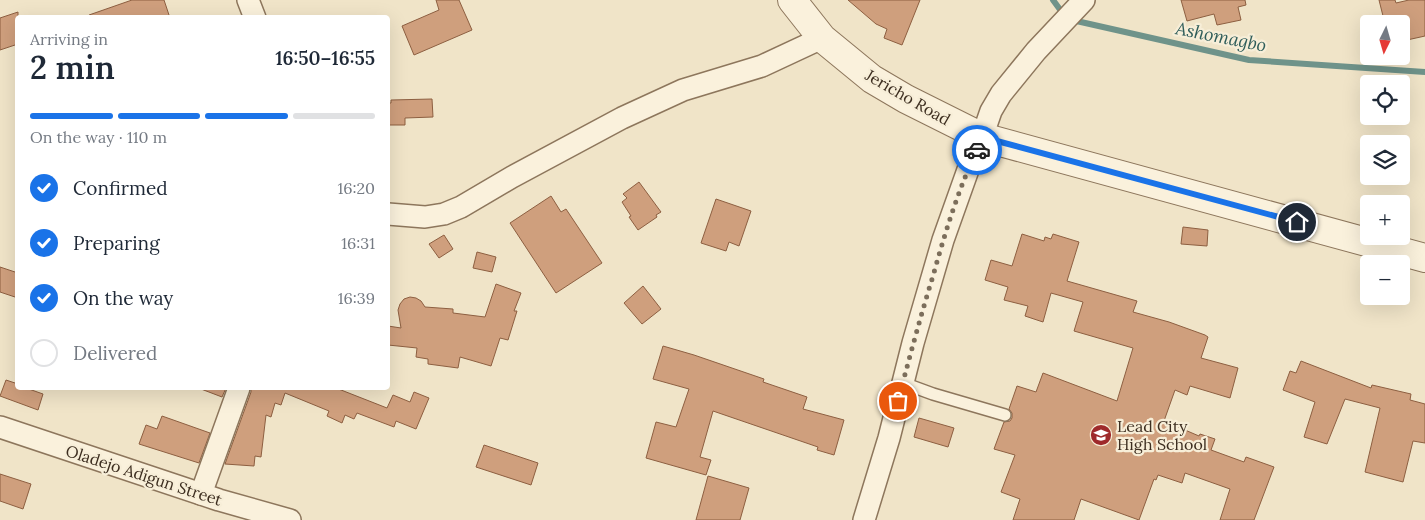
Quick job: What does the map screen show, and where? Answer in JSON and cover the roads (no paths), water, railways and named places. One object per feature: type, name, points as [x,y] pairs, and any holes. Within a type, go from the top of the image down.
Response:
[{"type":"street","points":[[248,0],[254,15]]},
{"type":"street","name":"Jericho Road","points":[[792,0],[822,38],[872,78],[906,99],[982,137],[1425,258]]},
{"type":"street","points":[[864,520],[889,438],[943,240],[991,111],[1001,94],[1036,50],[1084,0]]},
{"type":"street","points":[[390,214],[425,217],[444,214],[461,207],[512,177],[622,118],[683,90],[762,66],[822,38]]},
{"type":"street","points":[[201,494],[238,390]]},
{"type":"street","name":"Oladejo Adigun Street","points":[[0,426],[201,494],[290,520]]},
{"type":"lane","points":[[903,383],[933,394],[1005,414]]},
{"type":"waterway","name":"Ashomagbo","points":[[1053,0],[1064,15]]},
{"type":"waterway","name":"Ashomagbo","points":[[1072,20],[1249,60],[1425,72]]},
{"type":"place","name":"Lead City High School","points":[[1101,435]]}]
